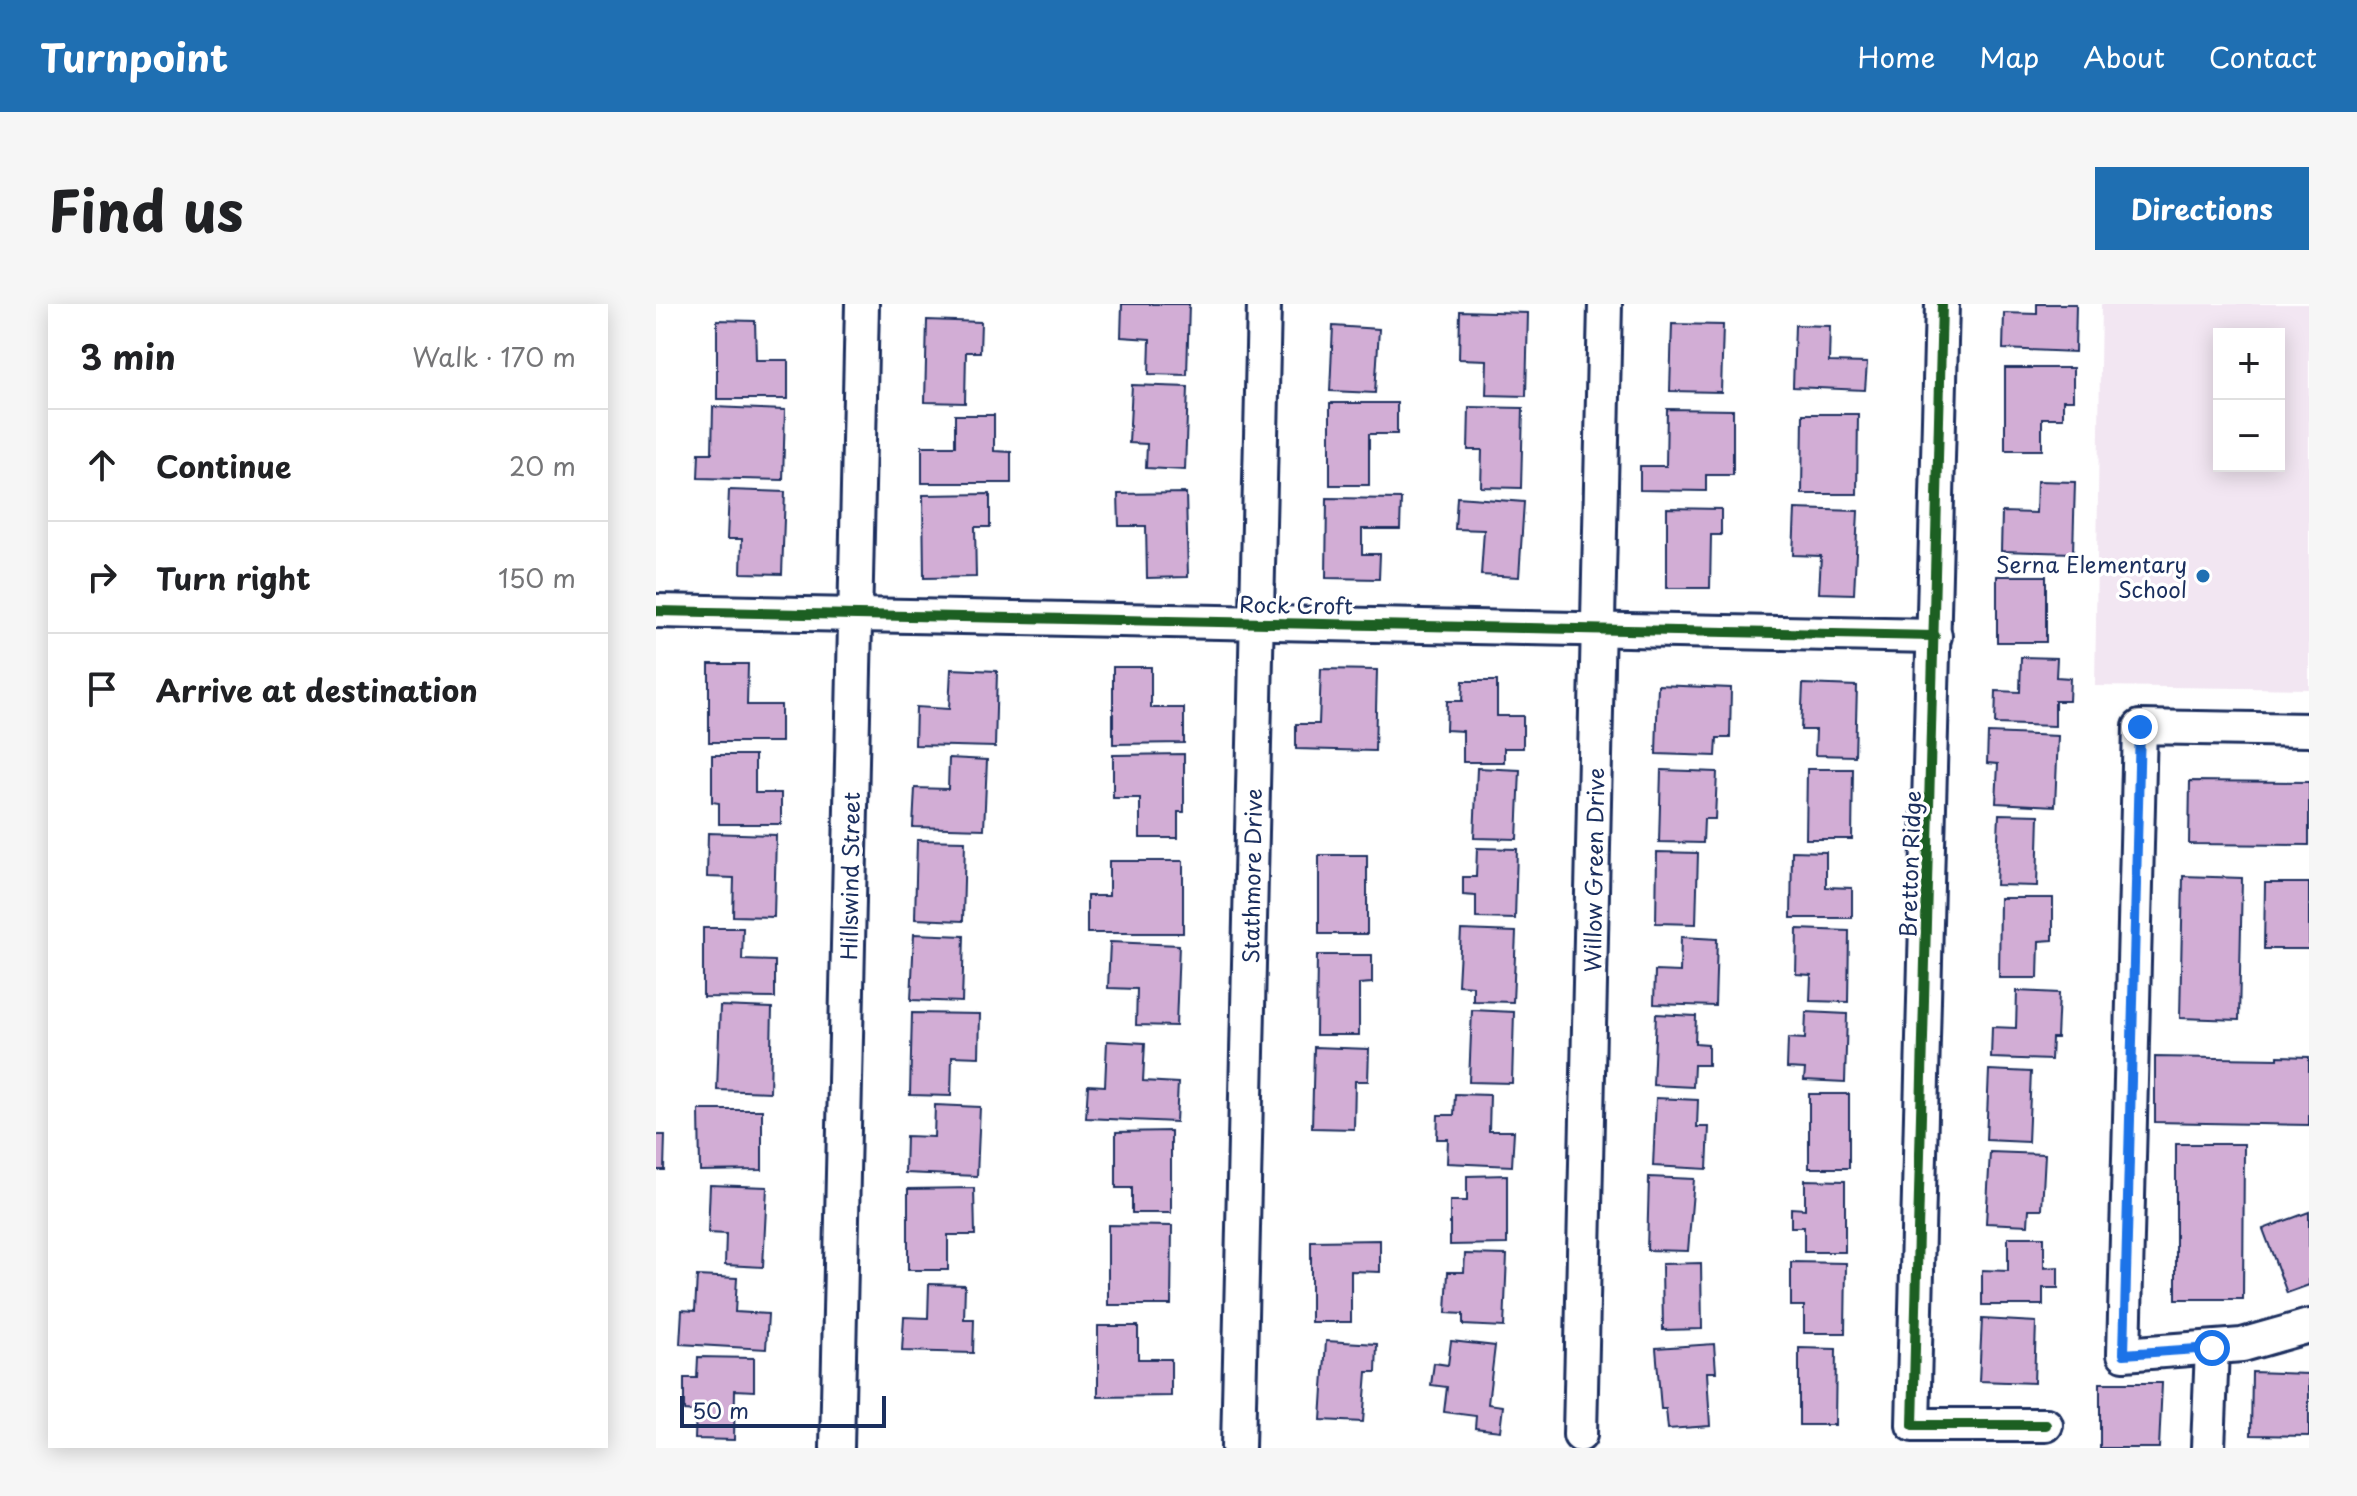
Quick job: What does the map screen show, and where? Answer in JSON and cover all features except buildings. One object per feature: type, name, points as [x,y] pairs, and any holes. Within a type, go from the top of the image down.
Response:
[{"type":"street","name":"Hillswind Street","points":[[837,1448],[862,304]]},
{"type":"street","name":"Stathmore Drive","points":[[1238,1448],[1264,304]]},
{"type":"street","name":"Willow Green Drive","points":[[1580,1435],[1605,304]]},
{"type":"street","name":"Bretton Ridge","points":[[1942,304],[1913,1425],[2046,1425]]},
{"type":"street","name":"Rock Croft","points":[[656,611],[1935,636]]},
{"type":"street","points":[[2309,730],[2140,727],[2124,1354],[2242,1345],[2309,1326]]},
{"type":"street","points":[[2208,1448],[2212,1348]]},
{"type":"shaded area","name":"Serna Elementary School","points":[[2101,304],[2309,304],[2309,689],[2095,686]]},
{"type":"cycle path","points":[[1942,304],[1913,1425],[2046,1425]]},
{"type":"cycle path","points":[[656,611],[1935,636]]},
{"type":"place","name":"Serna Elementary School","points":[[2203,576]]},
{"type":"route","points":[[2140,727],[2124,1354],[2212,1348]]}]
